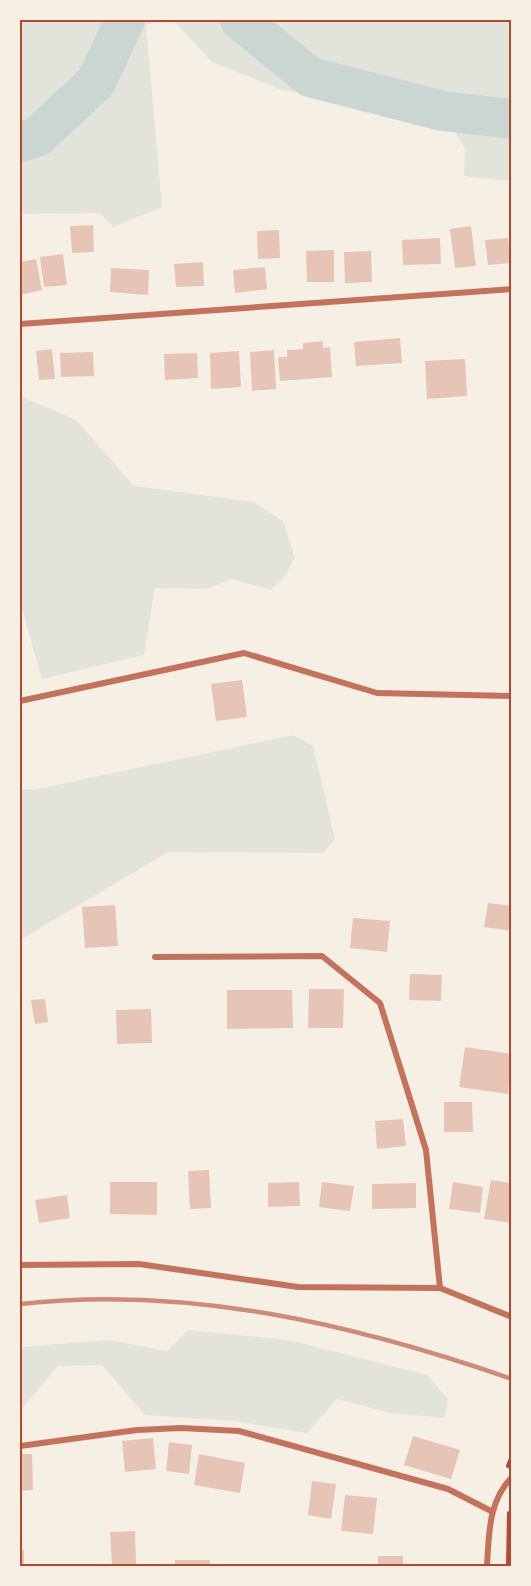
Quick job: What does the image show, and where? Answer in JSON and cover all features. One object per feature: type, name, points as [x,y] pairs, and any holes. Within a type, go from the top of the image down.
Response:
[{"type":"street","points":[[20,324],[512,290]]},
{"type":"street","points":[[20,700],[244,653],[377,693],[512,696]]},
{"type":"street","points":[[155,957],[322,956],[380,1003],[426,1150],[441,1288]]},
{"type":"street","points":[[20,1264],[139,1264],[298,1287],[441,1288],[512,1317]]},
{"type":"street","points":[[20,1446],[137,1430],[181,1428],[239,1431],[448,1489],[491,1510]]},
{"type":"street","points":[[487,1566],[491,1510],[502,1486],[512,1477]]},
{"type":"shaded area","points":[[20,20],[167,20],[146,25],[162,207],[113,227],[99,213],[20,214]]},
{"type":"shaded area","points":[[173,20],[511,20],[511,181],[464,176],[465,149],[447,118],[371,101],[282,90],[212,62]]},
{"type":"shaded area","points":[[20,396],[76,420],[134,486],[254,502],[283,521],[295,558],[283,579],[270,590],[232,579],[206,589],[155,588],[144,655],[42,679],[23,612],[20,613]]},
{"type":"shaded area","points":[[293,735],[313,746],[335,839],[323,853],[168,852],[20,940],[20,789],[33,790]]},
{"type":"shaded area","points":[[188,1330],[289,1340],[427,1375],[448,1399],[445,1418],[391,1413],[337,1399],[307,1433],[235,1421],[145,1415],[102,1365],[58,1366],[20,1411],[20,1347],[109,1340],[167,1351]]},
{"type":"building","points":[[93,225],[94,252],[72,253],[70,226]]},
{"type":"building","points":[[471,226],[476,266],[455,268],[450,229]]},
{"type":"building","points":[[279,230],[280,258],[258,259],[257,231]]},
{"type":"building","points":[[440,238],[441,264],[403,265],[402,240]]},
{"type":"building","points":[[508,238],[511,263],[488,265],[485,240]]},
{"type":"building","points":[[334,250],[334,282],[307,282],[306,251]]},
{"type":"building","points":[[371,251],[372,282],[345,283],[344,252]]},
{"type":"building","points":[[63,254],[67,285],[44,287],[40,257]]},
{"type":"building","points":[[36,259],[42,290],[20,295],[20,262]]},
{"type":"building","points":[[203,262],[204,286],[176,287],[174,264]]},
{"type":"building","points":[[265,267],[267,289],[235,293],[233,270]]},
{"type":"building","points":[[111,268],[149,270],[148,295],[110,292]]},
{"type":"building","points":[[400,338],[402,363],[356,366],[354,342]]},
{"type":"building","points":[[323,341],[323,348],[330,347],[332,377],[280,381],[278,357],[287,357],[287,350],[303,349],[303,343]]},
{"type":"building","points":[[52,349],[55,379],[39,380],[36,351]]},
{"type":"building","points":[[274,350],[276,389],[252,391],[250,352]]},
{"type":"building","points":[[239,351],[241,387],[211,389],[210,353]]},
{"type":"building","points":[[93,352],[94,376],[61,377],[60,353]]},
{"type":"building","points":[[197,353],[198,378],[165,380],[164,354]]},
{"type":"building","points":[[465,359],[467,396],[427,399],[425,361]]},
{"type":"building","points":[[242,680],[247,717],[216,721],[211,684]]},
{"type":"building","points":[[488,903],[512,906],[512,931],[484,927]]},
{"type":"building","points":[[115,905],[118,946],[85,948],[82,907]]},
{"type":"building","points":[[353,918],[390,921],[387,952],[350,948]]},
{"type":"building","points":[[410,974],[442,975],[441,1001],[409,1000]]},
{"type":"building","points":[[309,989],[344,989],[343,1028],[308,1028]]},
{"type":"building","points":[[227,990],[292,990],[293,1028],[227,1029]]},
{"type":"building","points":[[45,999],[48,1022],[35,1024],[31,1000]]},
{"type":"building","points":[[151,1009],[152,1043],[117,1044],[116,1010]]},
{"type":"building","points":[[465,1047],[512,1054],[508,1094],[459,1087]]},
{"type":"building","points":[[444,1102],[472,1102],[473,1132],[444,1132]]},
{"type":"building","points":[[403,1119],[406,1146],[377,1149],[375,1121]]},
{"type":"building","points":[[209,1170],[211,1208],[190,1209],[188,1171]]},
{"type":"building","points":[[491,1180],[512,1183],[512,1223],[484,1219]]},
{"type":"building","points":[[110,1182],[157,1182],[157,1215],[110,1214]]},
{"type":"building","points":[[299,1182],[300,1206],[268,1207],[268,1183]]},
{"type":"building","points":[[322,1182],[354,1186],[350,1211],[319,1207]]},
{"type":"building","points":[[453,1182],[483,1187],[480,1213],[449,1209]]},
{"type":"building","points":[[416,1183],[416,1208],[372,1209],[372,1184]]},
{"type":"building","points":[[20,1184],[22,1184],[22,1206],[20,1206]]},
{"type":"building","points":[[67,1195],[70,1218],[39,1223],[35,1200]]},
{"type":"building","points":[[413,1436],[460,1450],[451,1479],[404,1465]]},
{"type":"building","points":[[153,1438],[156,1469],[125,1472],[122,1441]]},
{"type":"building","points":[[169,1442],[192,1445],[189,1474],[166,1471]]},
{"type":"building","points":[[20,1454],[32,1454],[33,1490],[20,1491]]},
{"type":"building","points":[[199,1454],[245,1463],[240,1493],[194,1485]]},
{"type":"building","points":[[312,1481],[336,1484],[331,1519],[308,1515]]},
{"type":"building","points":[[345,1495],[377,1498],[373,1534],[341,1531]]},
{"type":"building","points":[[135,1531],[136,1564],[112,1565],[110,1532]]},
{"type":"building","points":[[24,1550],[24,1566],[20,1566],[20,1551]]},
{"type":"building","points":[[378,1556],[403,1556],[403,1566],[378,1566]]},
{"type":"building","points":[[175,1560],[210,1560],[210,1566],[175,1566]]},
{"type":"waterway","points":[[20,142],[37,137],[96,82],[125,20]]},
{"type":"waterway","points":[[240,20],[310,77],[443,111],[512,119]]},
{"type":"railway","points":[[20,1304],[83,1300],[145,1300],[207,1305],[269,1314],[392,1341],[512,1379]]}]
